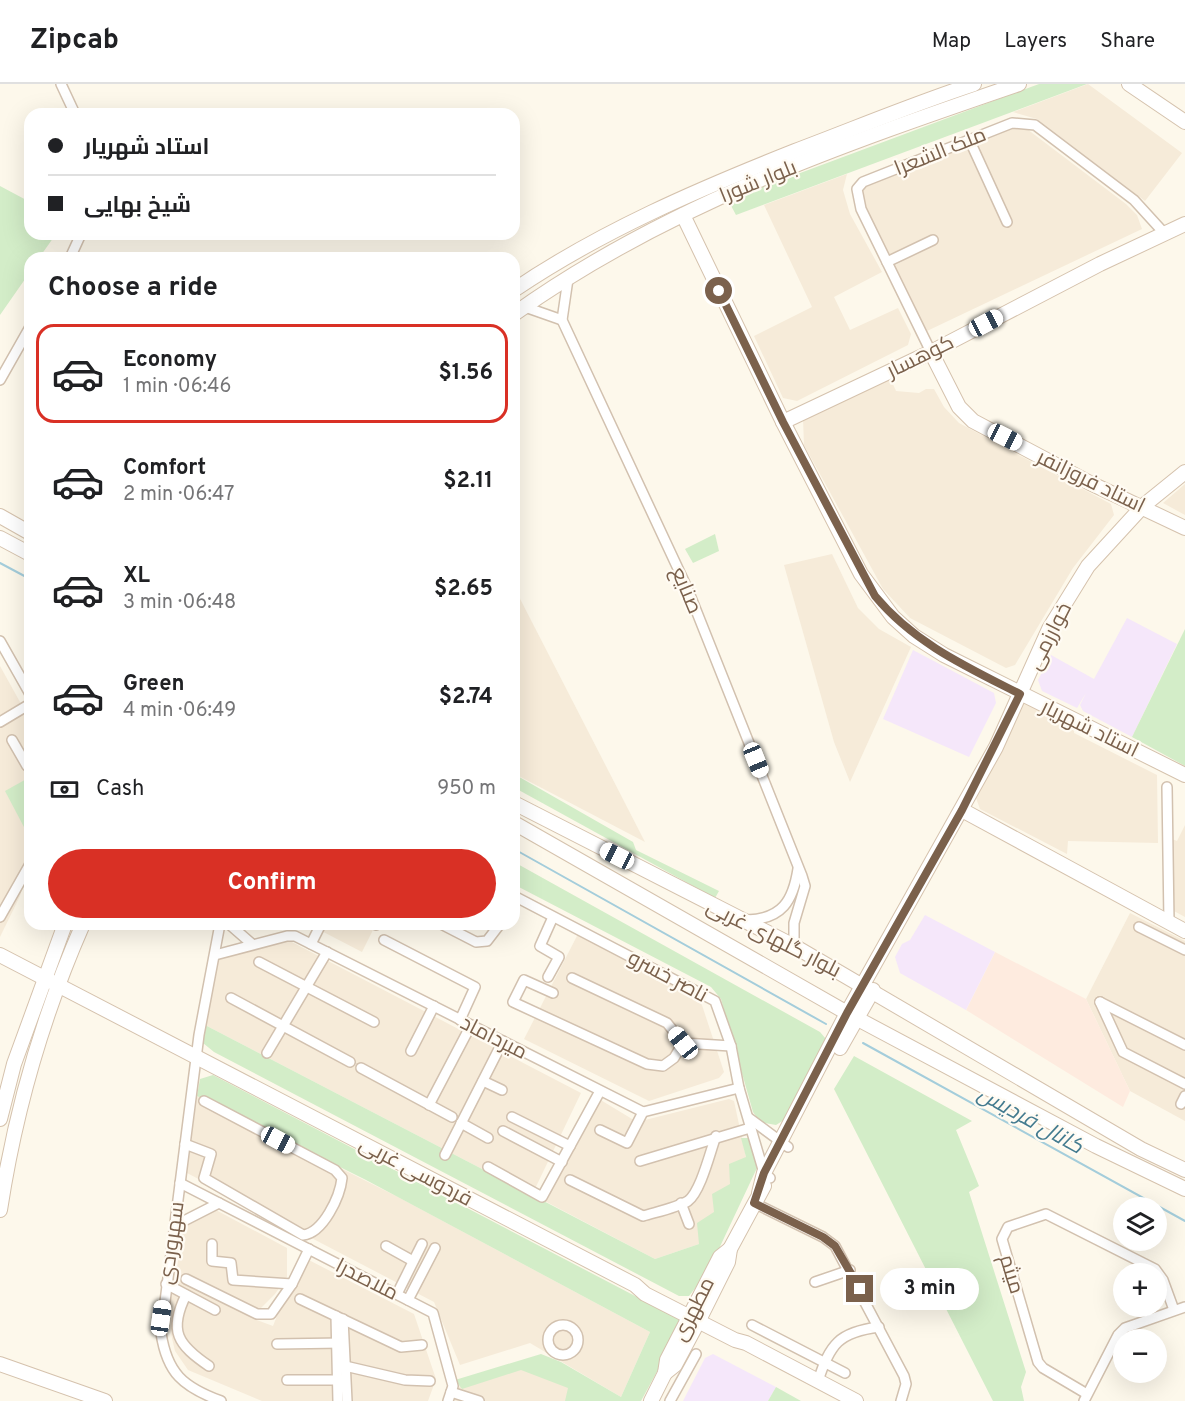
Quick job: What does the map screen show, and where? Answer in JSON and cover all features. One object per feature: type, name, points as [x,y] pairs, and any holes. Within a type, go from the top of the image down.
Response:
[{"type":"main road","name":"بلوار شورا","points":[[520,286],[546,268],[718,181],[955,87],[974,84]]},
{"type":"main road","name":"بلوار شورا","points":[[520,310],[567,279],[683,215],[742,187],[901,124],[1019,84]]},
{"type":"main road","points":[[1130,85],[1185,122]]},
{"type":"main road","name":"استاد شهریار","points":[[683,215],[783,422],[818,486],[861,574],[892,617],[944,655],[1185,776]]},
{"type":"main road","name":"کوهسار","points":[[783,422],[931,352],[1100,264],[1185,224]]},
{"type":"main road","name":"استاد فروزانفر","points":[[931,352],[959,408],[973,421],[1090,483],[1143,506],[1185,528]]},
{"type":"main road","name":"خوارزمی","points":[[868,988],[962,810],[1020,694],[1049,629],[1088,566],[1143,506],[1185,472]]},
{"type":"main road","points":[[0,516],[24,530]]},
{"type":"main road","points":[[0,538],[24,551]]},
{"type":"main road","name":"بلوار گلهای غربی","points":[[520,806],[794,946],[1122,1138],[1185,1170]]},
{"type":"main road","points":[[962,810],[1185,931]]},
{"type":"main road","name":"بلوار گلهای غربی","points":[[520,826],[851,1016],[1106,1151],[1185,1189]]},
{"type":"main road","points":[[0,1119],[14,1064],[63,930]]},
{"type":"main road","points":[[0,1210],[17,1117],[58,986],[81,930]]},
{"type":"main road","name":"فردوسی غربی","points":[[0,955],[635,1285],[645,1294],[696,1316],[856,1401]]},
{"type":"main road","name":"مطهری","points":[[651,1401],[665,1373],[675,1365],[696,1316],[728,1262],[730,1249],[767,1176],[843,1041],[851,1016],[868,988]]},
{"type":"main road","points":[[785,1145],[851,1016]]},
{"type":"main road","points":[[843,1041],[858,1031],[875,1029]]},
{"type":"main road","points":[[0,1364],[105,1401]]},
{"type":"street","points":[[61,84],[72,108]]},
{"type":"street","name":"ملک الشعرا","points":[[931,352],[861,209],[857,189],[863,182],[1012,123],[1035,125],[1134,200],[1165,234]]},
{"type":"street","points":[[969,139],[1007,222]]},
{"type":"street","points":[[887,262],[933,240]]},
{"type":"street","points":[[520,310],[562,320],[567,279]]},
{"type":"street","name":"صنایع","points":[[562,320],[688,590],[798,866],[805,886],[794,923],[794,946]]},
{"type":"street","points":[[0,380],[24,338]]},
{"type":"street","points":[[0,641],[4,658],[24,686]]},
{"type":"street","points":[[0,722],[24,708]]},
{"type":"street","points":[[12,740],[24,761]]},
{"type":"street","points":[[1167,787],[1169,922]]},
{"type":"street","points":[[740,920],[763,919],[785,906],[795,891],[798,866]]},
{"type":"street","points":[[0,917],[24,875]]},
{"type":"street","name":"ناصر خسرو","points":[[520,900],[706,994],[719,1008],[731,1046],[750,1128],[767,1176]]},
{"type":"street","points":[[548,977],[559,957],[540,946],[553,916]]},
{"type":"street","points":[[1139,927],[1185,950]]},
{"type":"street","points":[[196,1056],[219,930]]},
{"type":"street","points":[[236,930],[252,944]]},
{"type":"street","points":[[311,944],[318,930]]},
{"type":"street","points":[[453,930],[476,942],[487,940],[495,930]]},
{"type":"street","name":"میرداماد","points":[[215,956],[287,936],[311,944],[644,1112]]},
{"type":"street","points":[[384,940],[475,987],[460,1020]]},
{"type":"street","points":[[267,1053],[327,952]]},
{"type":"street","points":[[259,962],[374,1023]]},
{"type":"street","points":[[572,978],[667,1023],[683,1043],[731,1046]]},
{"type":"street","points":[[553,993],[524,980],[513,1002],[647,1064],[663,1066],[674,1058],[683,1043]]},
{"type":"street","points":[[231,998],[350,1062]]},
{"type":"street","points":[[1185,1045],[1100,1002],[1123,1052],[1185,1084]]},
{"type":"street","points":[[411,1051],[434,1006]]},
{"type":"street","points":[[429,1105],[471,1025]]},
{"type":"street","points":[[445,1155],[502,1041]]},
{"type":"street","name":"سهروردی","points":[[196,1056],[161,1318],[164,1351],[177,1377],[204,1395],[221,1401]]},
{"type":"street","points":[[361,1068],[452,1117]]},
{"type":"street","points":[[483,1081],[502,1090]]},
{"type":"street","points":[[600,1130],[627,1143],[644,1112],[739,1088]]},
{"type":"street","points":[[488,1167],[542,1197],[600,1091]]},
{"type":"street","points":[[185,1144],[211,1154],[204,1178],[303,1235],[312,1234],[319,1228],[341,1186],[342,1178],[335,1170],[204,1101]]},
{"type":"street","points":[[747,1116],[785,1145]]},
{"type":"street","points":[[512,1117],[570,1146]]},
{"type":"street","points":[[461,1123],[488,1138]]},
{"type":"street","points":[[640,1161],[716,1136],[750,1128]]},
{"type":"street","points":[[503,1131],[562,1162]]},
{"type":"street","points":[[570,1180],[643,1216],[687,1201],[698,1187],[716,1136]]},
{"type":"street","name":"ملاصدرا","points":[[180,1183],[433,1313],[453,1386],[449,1397]]},
{"type":"street","points":[[757,1198],[835,1246],[850,1270],[904,1376],[906,1384],[901,1401]]},
{"type":"street","points":[[174,1226],[219,1203]]},
{"type":"street","points":[[681,1203],[689,1224]]},
{"type":"street","name":"میثم","points":[[1085,1398],[1038,1362],[1002,1239],[1008,1227],[1046,1214],[1155,1269],[1163,1280],[1174,1310]]},
{"type":"street","points":[[212,1244],[212,1261],[231,1263],[233,1280],[292,1284]]},
{"type":"street","points":[[397,1294],[422,1244]]},
{"type":"street","points":[[386,1246],[413,1261]]},
{"type":"street","points":[[408,1300],[435,1248]]},
{"type":"street","points":[[186,1279],[257,1314],[271,1314],[292,1284],[309,1249]]},
{"type":"street","points":[[815,1282],[850,1270]]},
{"type":"street","points":[[166,1284],[214,1310]]},
{"type":"street","points":[[186,1295],[176,1323],[179,1338],[187,1351],[209,1366]]},
{"type":"street","points":[[300,1299],[401,1347],[422,1344]]},
{"type":"street","points":[[1085,1398],[1118,1335],[1133,1323],[1185,1307]]},
{"type":"street","points":[[340,1317],[342,1380],[347,1401]]},
{"type":"street","points":[[752,1325],[844,1373]]},
{"type":"street","points":[[818,1381],[824,1362],[841,1337],[861,1329],[879,1327]]},
{"type":"street","points":[[278,1344],[341,1344]]},
{"type":"street","points":[[338,1401],[345,1366],[341,1344]]},
{"type":"street","points":[[670,1401],[696,1353]]},
{"type":"street","points":[[345,1366],[405,1380],[430,1381]]},
{"type":"street","points":[[287,1380],[342,1380]]},
{"type":"street","points":[[449,1397],[479,1401]]},
{"type":"shaded area","points":[[1088,84],[1182,153],[1145,201],[1037,119],[1013,112]]},
{"type":"shaded area","points":[[1023,126],[1126,204],[1137,215],[1142,229],[927,331],[894,266],[938,242],[934,236],[889,259],[861,201],[861,190],[868,183],[1013,127]]},
{"type":"shaded area","points":[[847,174],[843,190],[850,214],[882,272],[834,297],[850,330],[898,308],[911,334],[908,345],[797,401],[783,398],[754,336],[812,307],[764,205]]},
{"type":"shaded area","points":[[884,379],[892,382],[896,391],[919,393],[926,389],[934,389],[944,407],[959,423],[1111,504],[1114,515],[1073,568],[1015,665],[1006,668],[910,618],[883,589],[804,445],[803,419]]},
{"type":"shaded area","points":[[1185,484],[1185,515],[1163,503]]},
{"type":"shaded area","points":[[832,554],[858,608],[879,629],[911,647],[850,782],[834,742],[784,565]]},
{"type":"shaded area","points":[[520,599],[645,842],[520,777]]},
{"type":"shaded area","points":[[1127,618],[1177,644],[1132,737],[1083,711],[1080,705],[1086,693],[1077,708],[1042,691],[1038,680],[1051,655],[1094,679]]},
{"type":"shaded area","points":[[913,650],[994,693],[996,703],[969,757],[883,719]]},
{"type":"shaded area","points":[[0,666],[24,709],[24,882],[20,896],[0,937]]},
{"type":"shaded area","points":[[1023,700],[1052,712],[1074,729],[1074,733],[1157,775],[1158,843],[1068,841],[1067,854],[980,809],[976,798]]},
{"type":"shaded area","points":[[1185,825],[1185,917],[1172,910],[1172,839],[1177,841]]},
{"type":"shaded area","points":[[1130,913],[1185,941],[1185,1121],[1130,1091],[1086,999]]},
{"type":"shaded area","points":[[925,915],[995,952],[966,1010],[900,973],[895,957],[902,944],[910,940]]},
{"type":"shaded area","points":[[320,930],[373,930],[362,952]]},
{"type":"shaded area","points":[[578,934],[700,999],[724,1072],[719,1078],[649,1101],[524,1039]]},
{"type":"shaded area","points":[[288,940],[581,1093],[532,1195],[205,1025],[218,957]]},
{"type":"shaded area","points":[[995,952],[1086,999],[1130,1091],[1123,1107],[966,1010]]},
{"type":"shaded area","points":[[197,1096],[398,1197],[650,1332],[621,1397],[530,1343],[460,1365],[434,1302],[187,1173]]},
{"type":"shaded area","points":[[599,1099],[637,1122],[729,1099],[734,1101],[746,1157],[699,1244],[655,1259],[539,1198]]},
{"type":"shaded area","points":[[214,1209],[287,1248],[287,1277],[275,1294],[251,1318],[273,1326],[301,1256],[414,1314],[436,1379],[428,1401],[262,1401],[188,1370],[175,1351],[166,1313],[177,1227]]},
{"type":"shaded area","points":[[713,1354],[776,1387],[768,1401],[683,1401],[705,1358]]},
{"type":"shaded area","points":[[520,1365],[604,1401],[455,1401],[460,1384]]},
{"type":"green space","points":[[1039,84],[1087,84],[736,215],[728,200]]},
{"type":"green space","points":[[0,186],[24,199],[24,240],[52,240],[43,252],[24,252],[24,281],[0,315]]},
{"type":"green space","points":[[715,534],[719,551],[693,563],[685,549]]},
{"type":"green space","points":[[1185,629],[1185,766],[1132,737]]},
{"type":"green space","points":[[520,777],[633,842],[636,850],[719,891],[715,898],[520,791]]},
{"type":"green space","points":[[24,780],[24,827],[5,791]]},
{"type":"green space","points":[[520,865],[820,1032],[826,1039],[816,1064],[784,1120],[776,1125],[760,1122],[753,1112],[721,999],[711,987],[520,888]]},
{"type":"green space","points":[[205,1025],[655,1259],[699,1244],[697,1223],[714,1212],[712,1194],[730,1184],[729,1164],[746,1157],[741,1138],[749,1138],[757,1168],[708,1272],[689,1296],[679,1296],[214,1052],[203,1043]]},
{"type":"green space","points":[[854,1056],[972,1121],[956,1130],[979,1186],[969,1192],[1026,1372],[1021,1387],[1024,1401],[993,1401],[834,1089]]},
{"type":"green space","points":[[213,1075],[679,1319],[680,1329],[641,1401],[565,1401],[568,1388],[521,1370],[462,1389],[455,1380],[541,1354],[561,1362],[621,1397],[650,1332],[366,1180],[197,1096],[200,1079]]},
{"type":"green space","points":[[776,1387],[801,1401],[768,1401]]},
{"type":"waterway","name":"کانال فردیس","points":[[0,563],[24,576]]},
{"type":"waterway","name":"کانال فردیس","points":[[520,852],[826,1024]]},
{"type":"waterway","name":"کانال فردیس","points":[[863,1043],[1185,1221]]},
{"type":"route","points":[[719,291],[783,422],[818,486],[861,574],[875,596],[892,617],[914,636],[944,655],[1020,694],[996,747],[962,810],[847,1013],[787,1133],[764,1173],[754,1203],[823,1237],[835,1246],[860,1289]]}]
